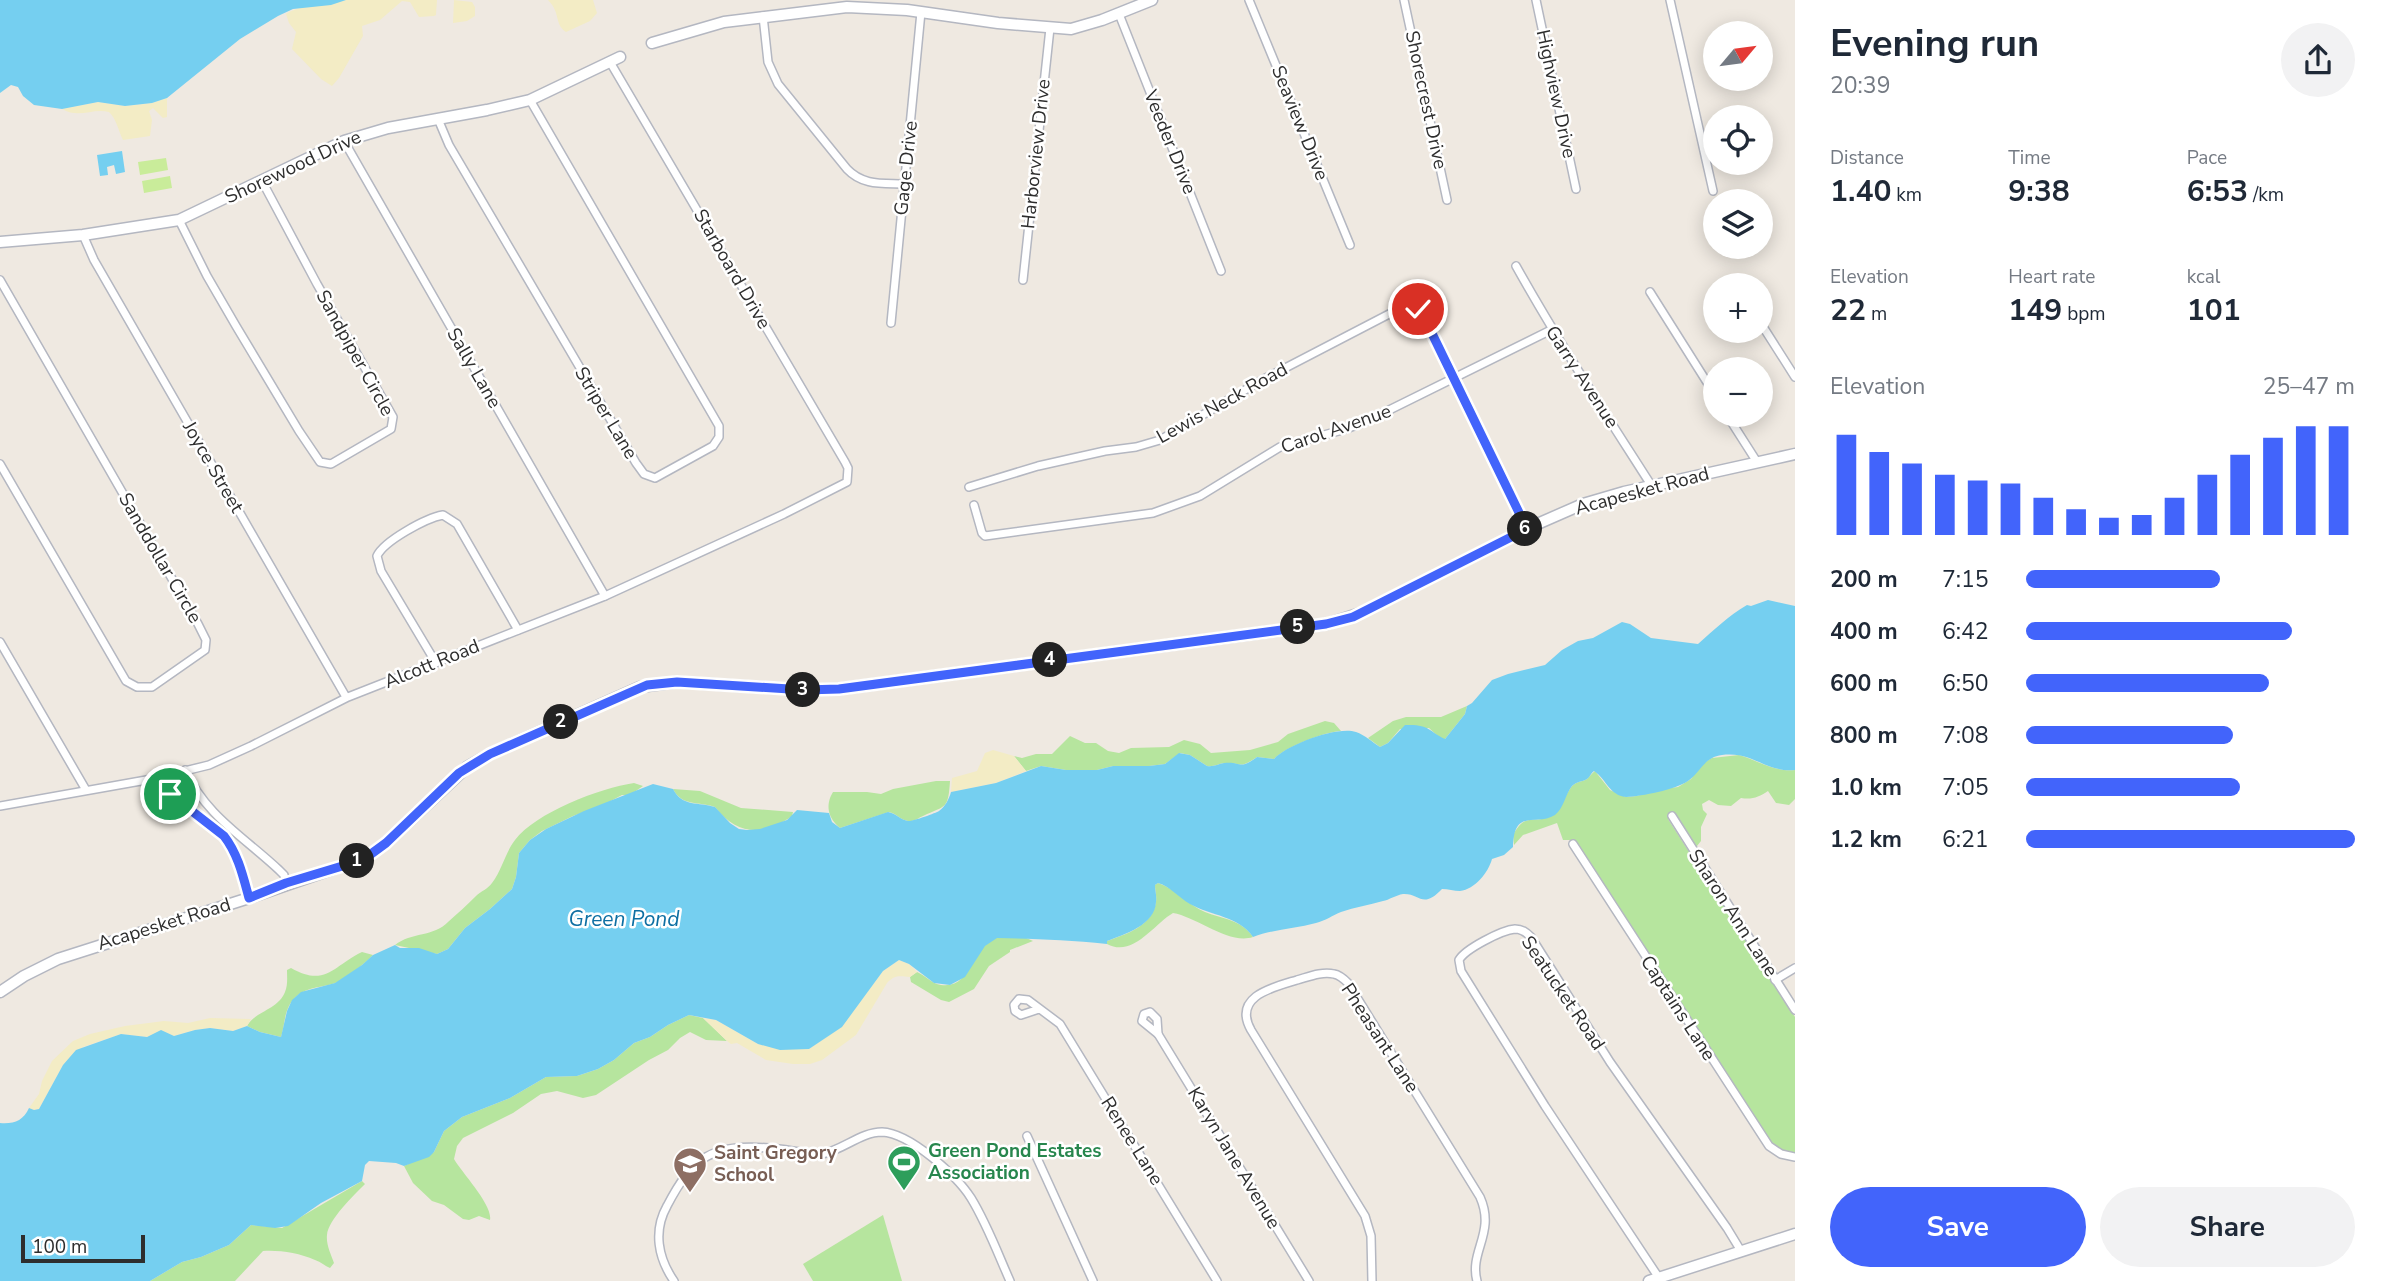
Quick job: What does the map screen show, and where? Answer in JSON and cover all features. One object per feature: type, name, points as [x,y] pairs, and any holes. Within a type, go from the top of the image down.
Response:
[{"type":"main road","points":[[652,43],[724,22],[847,7],[921,12],[1072,29],[1152,0]]},
{"type":"main road","name":"Shorewood Drive","points":[[0,242],[83,235],[179,220],[344,141],[388,128],[530,100],[615,59]]},
{"type":"main road","name":"Acapesket Road","points":[[0,992],[58,959],[365,858],[386,843],[467,767],[490,754],[647,685],[677,682],[805,690],[839,689],[1326,624],[1361,613],[1527,529],[1583,505],[1651,485],[1795,454]]},
{"type":"main road","points":[[1654,1279],[1795,1234]]},
{"type":"street","name":"Seaview Drive","points":[[1250,0],[1350,245]]},
{"type":"street","name":"Shorecrest Drive","points":[[1404,0],[1447,200]]},
{"type":"street","name":"Highview Drive","points":[[1536,0],[1576,189]]},
{"type":"street","points":[[1670,0],[1713,189]]},
{"type":"street","name":"Gage Drive","points":[[891,323],[921,12]]},
{"type":"street","name":"Veeder Drive","points":[[1119,13],[1221,271]]},
{"type":"street","points":[[763,16],[768,62],[778,85],[847,169],[867,182],[904,184]]},
{"type":"street","name":"Harborview Drive","points":[[1023,280],[1050,28]]},
{"type":"street","name":"Starboard Drive","points":[[615,59],[845,462],[848,478]]},
{"type":"street","name":"Striper Lane","points":[[438,119],[449,145],[636,463],[649,477],[662,476],[713,446],[719,437],[719,426],[530,100]]},
{"type":"street","name":"Sally Lane","points":[[344,141],[605,596]]},
{"type":"street","name":"Sandpiper Circle","points":[[179,220],[207,276],[299,431],[320,462],[331,464],[391,429],[393,417],[262,181]]},
{"type":"street","name":"Joyce Street","points":[[83,235],[94,260],[346,697]]},
{"type":"street","name":"Garry Avenue","points":[[1516,266],[1551,330],[1584,377],[1651,485]]},
{"type":"street","name":"Sanddollar Circle","points":[[0,280],[198,624],[206,640],[205,650],[152,687],[137,687],[126,681],[0,464]]},
{"type":"street","points":[[1650,292],[1703,376]]},
{"type":"street","name":"Lewis Neck Road","points":[[969,487],[1038,466],[1153,443],[1262,380],[1393,312],[1413,307],[1423,315],[1454,379]]},
{"type":"street","name":"Carol Avenue","points":[[974,505],[985,536],[1153,513],[1200,496],[1280,447],[1347,429],[1551,330]]},
{"type":"street","points":[[1773,342],[1795,377]]},
{"type":"street","points":[[1454,379],[1527,529]]},
{"type":"street","points":[[1735,427],[1757,462]]},
{"type":"street","name":"Alcott Road","points":[[0,806],[152,779],[209,765],[346,697],[605,596],[784,514],[846,483],[848,478]]},
{"type":"street","points":[[436,663],[381,570],[377,556],[384,546],[430,518],[443,515],[457,524],[519,630]]},
{"type":"street","points":[[0,642],[86,790]]},
{"type":"street","points":[[185,771],[206,806],[279,870],[286,883]]},
{"type":"street","points":[[152,779],[224,836],[231,845],[243,874],[249,898]]},
{"type":"street","name":"Sharon Ann Lane","points":[[1672,816],[1795,1010]]},
{"type":"street","name":"Captains Lane","points":[[1573,844],[1769,1146],[1780,1154],[1795,1157]]},
{"type":"street","name":"Seatucket Road","points":[[1654,1279],[1461,971],[1459,960],[1467,950],[1511,930],[1522,930],[1531,937],[1609,1062],[1741,1251]]},
{"type":"street","points":[[1775,980],[1795,968]]},
{"type":"street","name":"Pheasant Lane","points":[[1371,1281],[1371,1236],[1365,1216],[1247,1020],[1249,1007],[1259,992],[1322,973],[1337,975],[1348,983],[1480,1197],[1487,1221],[1475,1268],[1477,1281]]},
{"type":"street","name":"Renee Lane","points":[[1039,1009],[1060,1024],[1217,1281]]},
{"type":"street","name":"Karyn Jane Avenue","points":[[1158,1034],[1309,1281]]},
{"type":"street","points":[[674,1281],[666,1269],[659,1247],[660,1227],[664,1210],[692,1165],[703,1158],[731,1149],[752,1148],[822,1154],[863,1137],[884,1132],[914,1143],[960,1185],[970,1197],[1010,1281]]},
{"type":"street","points":[[1027,1136],[1093,1281]]},
{"type":"green space","points":[[166,158],[168,170],[140,175],[138,162]]},
{"type":"green space","points":[[170,176],[172,188],[144,193],[142,181]]},
{"type":"green space","points":[[1467,706],[1465,714],[1445,739],[1441,739],[1429,728],[1400,729],[1388,743],[1380,747],[1368,738],[1393,721],[1406,717],[1441,717]]},
{"type":"green space","points":[[1325,721],[1334,723],[1341,731],[1305,741],[1274,759],[1257,757],[1243,764],[1207,766],[1190,755],[1180,753],[1165,764],[1149,766],[1066,770],[1041,766],[1026,771],[1014,756],[1022,758],[1036,754],[1052,754],[1070,736],[1119,753],[1131,748],[1169,747],[1184,740],[1200,744],[1211,753],[1250,750],[1278,742],[1288,734]]},
{"type":"green space","points":[[1739,755],[1773,768],[1795,770],[1795,799],[1789,805],[1776,803],[1768,791],[1755,798],[1741,798],[1731,806],[1718,805],[1709,800],[1702,804],[1707,814],[1701,827],[1701,841],[1697,846],[1694,846],[1676,815],[1668,816],[1668,819],[1795,1017],[1795,1153],[1784,1151],[1772,1144],[1575,840],[1563,840],[1557,823],[1523,835],[1514,845],[1513,835],[1522,823],[1553,813],[1560,807],[1572,786],[1587,779],[1595,771],[1610,790],[1626,797],[1637,796],[1678,787],[1691,779],[1703,763],[1712,758]]},
{"type":"green space","points":[[950,781],[945,805],[912,821],[889,812],[840,828],[829,811],[833,792],[881,794],[893,789]]},
{"type":"green space","points":[[634,783],[643,786],[630,795],[622,795],[573,816],[530,840],[519,853],[512,889],[465,928],[448,949],[437,954],[395,945],[442,927],[489,887],[515,840],[537,820],[587,796]]},
{"type":"green space","points":[[673,789],[700,791],[741,808],[793,812],[792,816],[781,823],[761,830],[751,830],[732,823],[715,807],[681,799]]},
{"type":"green space","points":[[1158,883],[1205,912],[1238,923],[1253,937],[1223,934],[1173,913],[1143,938],[1126,947],[1107,944],[1107,941],[1144,923],[1154,910],[1155,885]]},
{"type":"green space","points":[[999,937],[1024,937],[1033,941],[1010,950],[989,966],[974,989],[949,1002],[911,982],[910,977],[917,972],[938,984],[952,984],[966,974],[987,942]]},
{"type":"green space","points":[[362,952],[373,955],[347,977],[297,995],[286,1013],[281,1037],[247,1026],[282,998],[287,987],[287,970],[291,968],[303,974],[321,975]]},
{"type":"green space","points":[[689,1015],[703,1018],[727,1041],[706,1040],[690,1032],[668,1050],[596,1095],[583,1098],[557,1091],[541,1094],[513,1113],[463,1138],[457,1146],[454,1159],[487,1206],[490,1220],[479,1216],[463,1219],[444,1205],[432,1201],[413,1183],[404,1166],[434,1152],[444,1131],[462,1117],[510,1098],[546,1077],[577,1076],[598,1069],[634,1043]]},
{"type":"green space","points":[[362,1181],[365,1184],[342,1208],[328,1229],[327,1242],[334,1263],[330,1268],[296,1254],[263,1251],[235,1281],[150,1281],[182,1262],[229,1245],[251,1225],[282,1228]]},
{"type":"green space","points":[[883,1215],[902,1281],[813,1281],[803,1264]]},
{"type":"sand","points":[[346,0],[437,0],[436,15],[419,17],[410,2],[402,1],[380,20],[362,26],[363,36],[332,86],[321,79],[292,49],[296,32],[286,14],[300,8]]},
{"type":"sand","points":[[454,0],[472,2],[475,16],[467,21],[453,23]]},
{"type":"sand","points":[[548,0],[593,0],[597,13],[590,21],[566,32]]},
{"type":"sand","points":[[167,98],[167,117],[163,118],[153,108],[149,111],[152,120],[150,136],[123,140],[109,112],[74,113],[62,109],[98,102],[125,106],[152,103]]},
{"type":"sand","points":[[993,750],[1014,756],[1026,771],[996,783],[951,792],[952,778],[977,771],[985,753]]},
{"type":"sand","points":[[899,960],[909,964],[917,972],[910,977],[890,980],[856,1035],[822,1060],[810,1064],[766,1060],[737,1043],[731,1044],[703,1018],[716,1020],[758,1044],[809,1049],[842,1026],[883,971]]},
{"type":"sand","points":[[210,1018],[251,1019],[247,1026],[233,1031],[210,1028],[174,1036],[161,1031],[147,1037],[121,1034],[83,1047],[63,1065],[39,1109],[29,1108],[39,1094],[52,1061],[73,1041],[125,1026],[164,1021],[188,1023]]},
{"type":"water","points":[[0,0],[346,0],[331,5],[293,9],[278,16],[240,39],[167,98],[152,103],[125,106],[98,102],[62,109],[34,105],[23,96],[18,87],[11,85],[0,93]]},
{"type":"water","points":[[122,151],[125,172],[116,174],[114,165],[107,167],[108,175],[100,176],[97,155]]},
{"type":"water","name":"Green Pond","points":[[1768,600],[1795,606],[1795,770],[1776,768],[1742,756],[1722,755],[1711,759],[1682,784],[1658,792],[1626,797],[1612,790],[1594,771],[1587,779],[1572,786],[1555,815],[1522,822],[1514,835],[1513,847],[1504,855],[1492,859],[1484,875],[1466,890],[1442,889],[1425,900],[1409,894],[1400,895],[1341,912],[1319,922],[1253,937],[1232,920],[1190,904],[1158,883],[1155,885],[1154,910],[1145,923],[1107,941],[1107,944],[997,938],[985,946],[965,977],[950,985],[934,983],[909,964],[899,960],[883,971],[842,1027],[809,1049],[780,1050],[758,1044],[716,1020],[689,1015],[634,1043],[598,1069],[577,1076],[546,1077],[510,1098],[462,1117],[444,1131],[429,1157],[404,1166],[369,1161],[365,1165],[362,1181],[321,1203],[288,1226],[275,1228],[251,1225],[229,1245],[182,1262],[150,1281],[0,1281],[0,1123],[18,1121],[29,1108],[39,1109],[63,1065],[76,1050],[121,1034],[147,1037],[161,1030],[174,1036],[195,1030],[210,1028],[233,1031],[247,1026],[281,1037],[287,1011],[292,1000],[301,992],[335,983],[373,955],[395,945],[437,954],[448,949],[465,928],[512,889],[519,853],[530,840],[546,829],[584,811],[653,784],[673,789],[686,801],[715,807],[739,829],[760,829],[787,820],[797,810],[829,813],[832,822],[840,828],[888,812],[905,820],[918,819],[941,809],[951,792],[996,783],[1041,766],[1066,770],[1097,770],[1113,766],[1149,766],[1165,764],[1179,753],[1190,755],[1207,766],[1224,763],[1243,765],[1257,757],[1274,759],[1300,743],[1337,732],[1356,732],[1380,747],[1388,743],[1405,725],[1424,727],[1445,739],[1465,714],[1467,706],[1492,680],[1545,665],[1562,650],[1578,641],[1593,638],[1622,622],[1630,624],[1651,638],[1698,644],[1740,609]]},
{"type":"place","name":"Green Pond Estates Association","points":[[904,1192]]},
{"type":"place","name":"Saint Gregory School","points":[[690,1194]]},
{"type":"route","points":[[170,794],[224,836],[231,845],[249,898],[286,883],[365,858],[386,843],[467,767],[490,754],[647,685],[677,682],[818,691],[839,689],[1326,624],[1353,617],[1527,529],[1418,309]]}]
